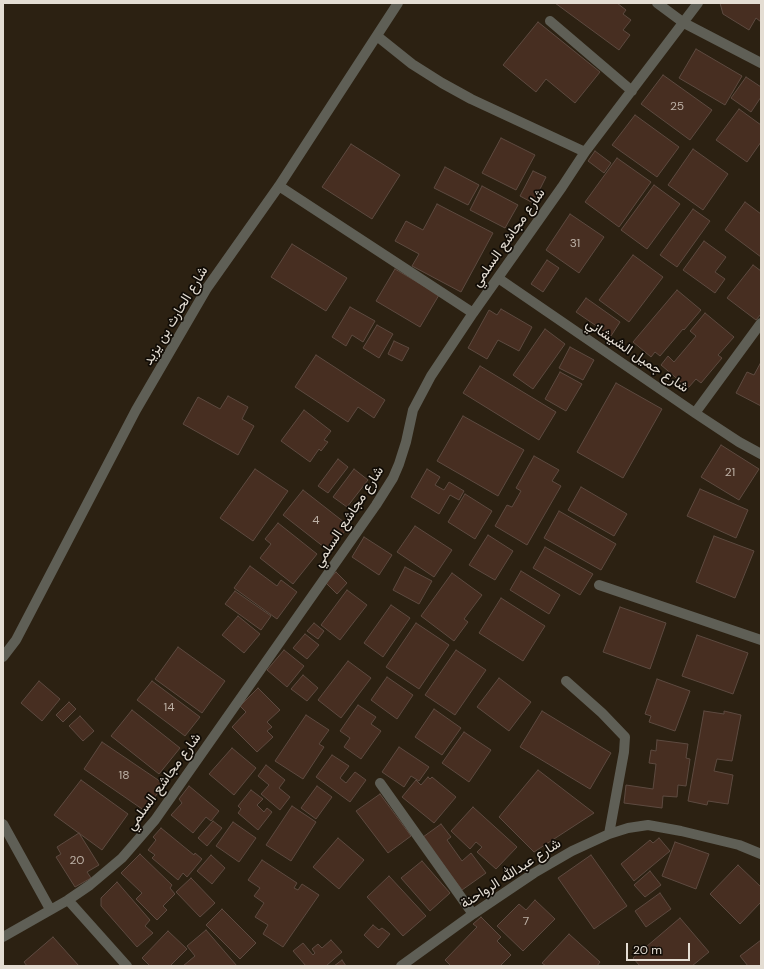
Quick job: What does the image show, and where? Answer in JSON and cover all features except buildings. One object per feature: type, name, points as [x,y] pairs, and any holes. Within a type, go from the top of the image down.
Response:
[{"type":"street","name":"شارع الحارث بن يزيد","points":[[3,657],[16,640],[136,410],[208,288],[279,186],[398,3]]},
{"type":"street","points":[[657,3],[684,24],[761,63]]},
{"type":"street","name":"شارع مجاشع السلمي","points":[[3,937],[68,900],[90,885],[112,868],[138,841],[155,820],[376,505],[393,478],[406,442],[413,410],[431,376],[585,152],[684,24],[698,3]]},
{"type":"street","points":[[550,21],[632,91]]},
{"type":"street","points":[[377,36],[412,64],[460,93],[585,152]]},
{"type":"street","points":[[279,186],[473,313]]},
{"type":"street","name":"شارع جميل الشيشاني","points":[[498,278],[695,413],[739,442],[761,454]]},
{"type":"street","points":[[695,413],[761,323]]},
{"type":"street","points":[[599,585],[761,640]]},
{"type":"street","points":[[566,681],[602,713],[625,737],[624,752],[609,834]]},
{"type":"street","points":[[380,782],[473,914]]},
{"type":"street","points":[[3,824],[50,909]]},
{"type":"street","name":"شارع عبدالله الرواحنة","points":[[401,966],[473,914],[534,873],[572,851],[609,834],[628,828],[648,825],[681,831],[739,845],[761,854]]},
{"type":"street","points":[[68,900],[127,966]]}]
